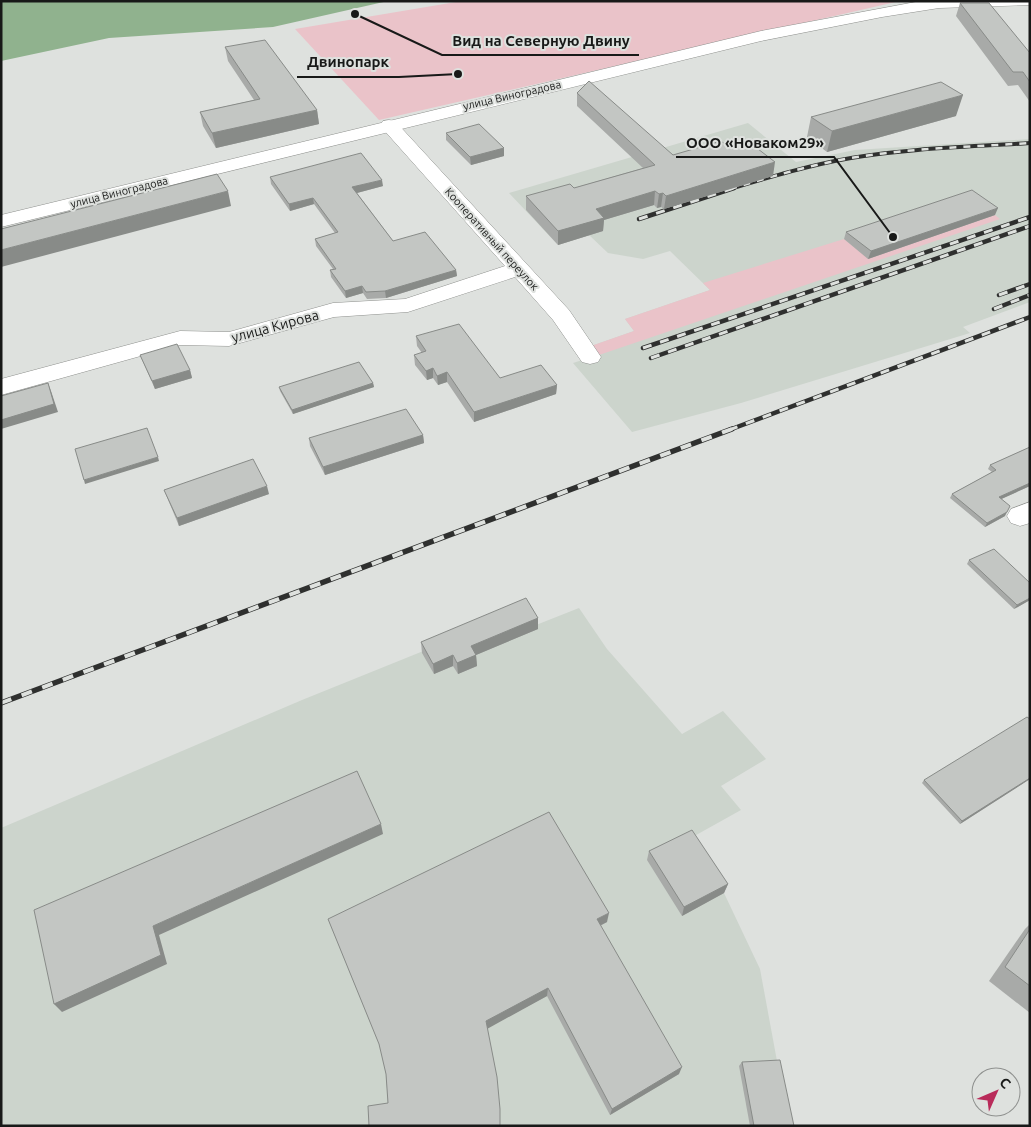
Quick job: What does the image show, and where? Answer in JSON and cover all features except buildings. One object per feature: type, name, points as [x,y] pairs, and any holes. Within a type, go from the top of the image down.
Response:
[{"type":"main road","name":"улица Виноградова","points":[[1,220],[761,36],[882,12],[939,3],[1028,1]]},
{"type":"main road","name":"Кооперативный переулок","points":[[389,125],[561,315],[590,357]]},
{"type":"main road","name":"улица Кирова","points":[[1,387],[180,338],[229,339],[334,310],[393,308],[408,305],[518,269]]},
{"type":"shaded area","points":[[1,1],[388,1],[273,27],[109,38],[1,61]]},
{"type":"shaded area","points":[[462,1],[900,1],[379,120],[295,29]]},
{"type":"shaded area","points":[[748,123],[796,162],[855,150],[1030,139],[1030,302],[963,327],[970,333],[741,403],[632,432],[573,363],[598,355],[591,346],[634,331],[625,319],[710,290],[670,251],[643,259],[608,253],[589,235],[558,245],[509,193]]},
{"type":"shaded area","points":[[995,215],[1000,219],[599,355],[591,346],[634,331],[625,319],[710,290],[703,283],[844,239],[868,258]]},
{"type":"shaded area","points":[[579,608],[607,649],[682,734],[723,711],[766,759],[721,786],[741,810],[689,839],[724,893],[760,969],[789,1126],[1,1126],[1,828],[302,700],[525,610],[536,625]]},
{"type":"railway","points":[[730,189],[805,168],[851,158],[918,150],[1030,143]]},
{"type":"railway","points":[[639,219],[734,188]]},
{"type":"railway","points":[[643,348],[1030,217]]},
{"type":"railway","points":[[651,358],[1030,226]]},
{"type":"railway","points":[[999,295],[1030,284]]},
{"type":"railway","points":[[994,309],[1030,295]]},
{"type":"railway","points":[[729,430],[1030,317]]},
{"type":"railway","points":[[1,703],[732,429]]},
{"type":"place","name":"Вид на Северную Двину","points":[[355,14]]},
{"type":"place","name":"Двинопарк","points":[[458,74]]},
{"type":"place","name":"ООО «Новаком29»","points":[[893,237]]}]
